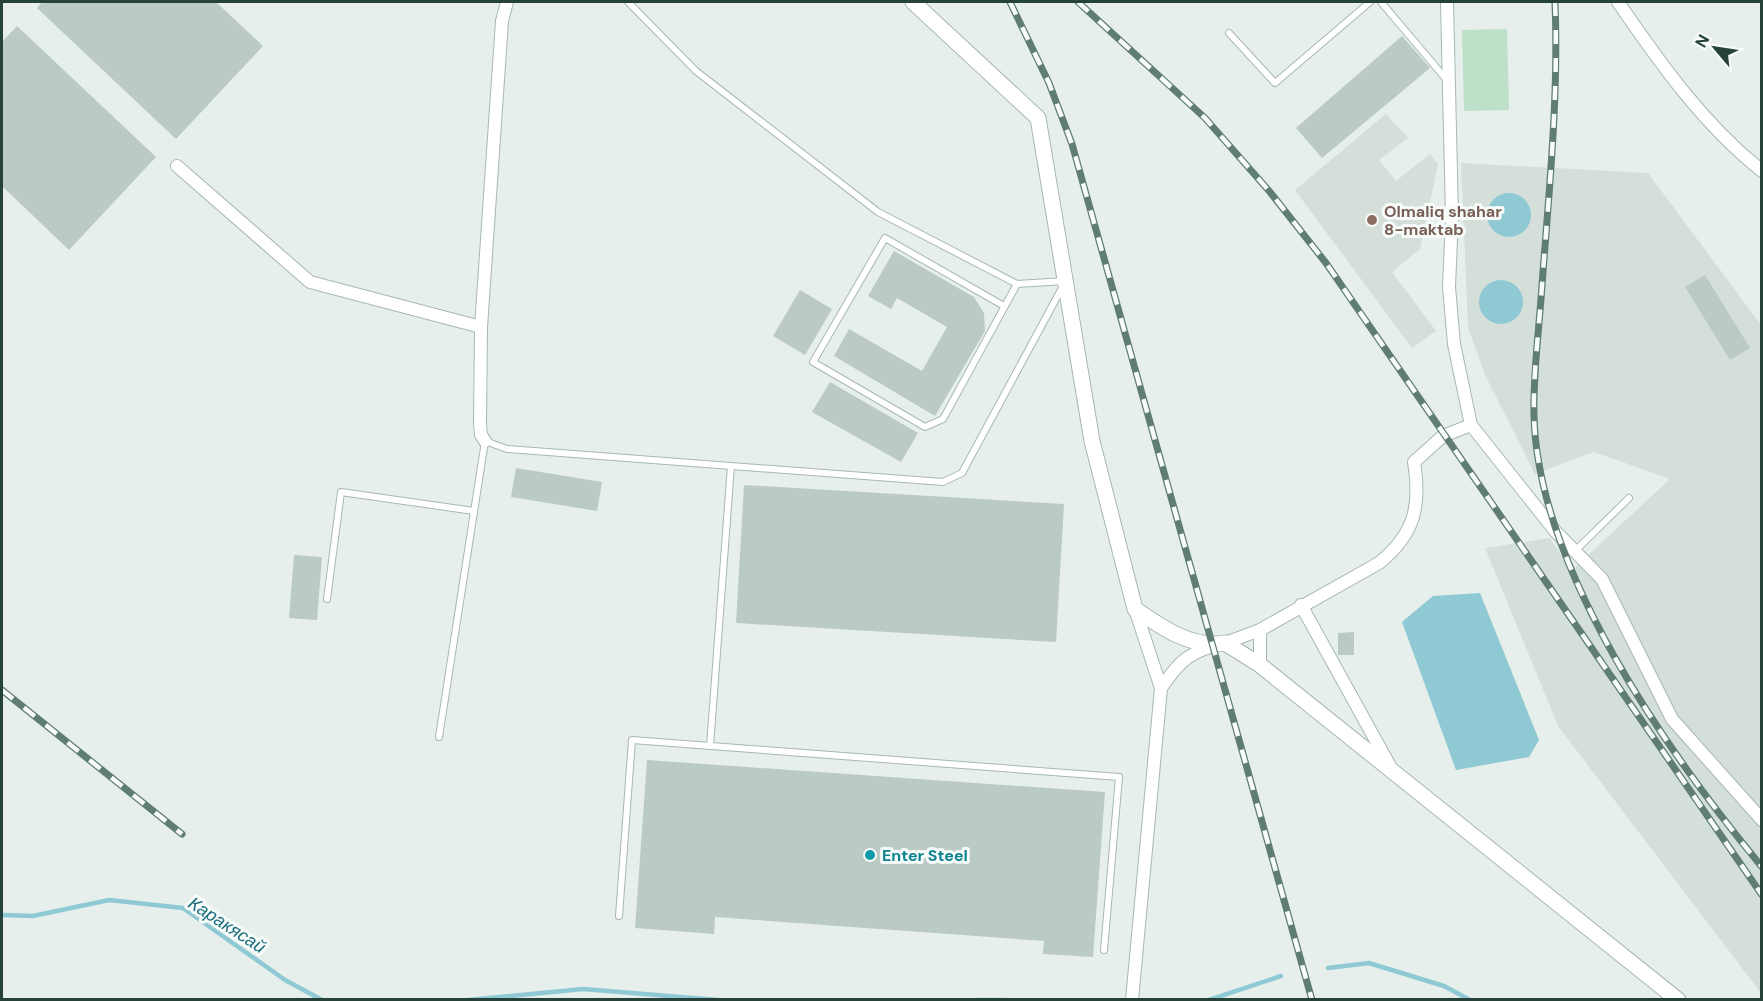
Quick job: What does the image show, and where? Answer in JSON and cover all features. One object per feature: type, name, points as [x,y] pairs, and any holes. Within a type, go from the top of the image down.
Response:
[{"type":"street","points":[[485,441],[481,435],[480,423],[482,327],[502,21],[507,2]]},
{"type":"street","points":[[913,2],[1038,118],[1092,441],[1135,609],[1161,688],[1132,999]]},
{"type":"street","points":[[1447,2],[1452,218],[1449,287],[1454,345],[1471,425],[1556,532],[1602,579],[1672,719],[1761,820]]},
{"type":"street","points":[[1618,2],[1671,79],[1734,149],[1761,171]]},
{"type":"street","points":[[177,166],[310,282],[482,327]]},
{"type":"street","points":[[1161,688],[1176,666],[1194,651],[1260,630],[1379,563],[1397,549],[1410,526],[1417,507],[1414,462],[1443,436],[1471,425]]},
{"type":"street","points":[[1301,605],[1392,769]]},
{"type":"street","points":[[1135,609],[1171,634],[1219,644],[1260,664],[1678,999]]},
{"type":"street","points":[[1260,630],[1260,664]]},
{"type":"lane","points":[[628,2],[696,70],[878,212],[1017,284],[1066,281]]},
{"type":"lane","points":[[1229,33],[1275,83],[1370,2]]},
{"type":"lane","points":[[1382,2],[1450,84]]},
{"type":"lane","points":[[1004,306],[885,238],[813,362],[925,427],[943,418],[1017,284]]},
{"type":"lane","points":[[439,737],[485,441],[507,449],[943,482],[962,473],[1066,281]]},
{"type":"lane","points":[[710,746],[731,466]]},
{"type":"lane","points":[[327,599],[341,492],[474,511]]},
{"type":"lane","points":[[1575,551],[1629,498]]},
{"type":"lane","points":[[618,916],[632,740],[1119,777],[1104,950]]},
{"type":"shaded area","name":"Olmaliq shahar 8-maktab","points":[[1386,114],[1408,138],[1379,160],[1396,181],[1430,154],[1438,164],[1420,249],[1392,272],[1436,331],[1412,348],[1295,190]]},
{"type":"shaded area","points":[[1461,163],[1648,173],[1761,325],[1761,993],[1558,726],[1485,548],[1550,538],[1571,571],[1670,479],[1594,452],[1535,474],[1486,377],[1468,328]]},
{"type":"green space","points":[[1507,29],[1509,110],[1464,111],[1462,30]]},
{"type":"water","points":[[1509,193],[1518,194],[1525,199],[1530,206],[1530,224],[1525,231],[1518,236],[1509,237],[1500,236],[1493,231],[1488,224],[1487,215],[1488,206],[1493,199],[1500,194]]},
{"type":"water","points":[[1501,280],[1510,281],[1517,286],[1522,293],[1522,311],[1517,318],[1510,323],[1501,324],[1492,323],[1485,318],[1480,311],[1479,302],[1480,293],[1485,286],[1492,281]]},
{"type":"water","points":[[1480,593],[1539,740],[1529,757],[1456,770],[1402,622],[1433,596]]},
{"type":"building","points":[[42,2],[216,2],[263,46],[176,139],[37,8]]},
{"type":"building","points":[[17,26],[156,157],[69,250],[2,186],[2,42]]},
{"type":"building","points":[[1402,36],[1430,68],[1322,158],[1296,128]]},
{"type":"building","points":[[894,251],[974,297],[984,313],[985,331],[935,416],[834,356],[849,329],[922,371],[947,327],[897,298],[891,309],[868,296]]},
{"type":"building","points":[[1705,275],[1750,348],[1730,360],[1685,287]]},
{"type":"building","points":[[800,290],[832,309],[805,355],[773,336]]},
{"type":"building","points":[[830,382],[918,433],[901,462],[812,412]]},
{"type":"building","points":[[516,468],[602,482],[597,511],[511,497]]},
{"type":"building","points":[[744,485],[1064,504],[1056,642],[736,623]]},
{"type":"building","points":[[294,555],[322,557],[317,620],[289,618]]},
{"type":"building","points":[[1354,632],[1354,655],[1338,655],[1338,633]]},
{"type":"building","name":"Enter Steel","points":[[647,760],[1105,792],[1093,957],[1043,954],[1044,941],[715,917],[714,934],[635,928]]},
{"type":"waterway","name":"Каракясай","points":[[2,915],[33,916],[109,900],[183,908],[285,980],[322,1000]]},
{"type":"waterway","name":"Каракясай","points":[[1328,968],[1369,963],[1444,986],[1470,1000]]},
{"type":"waterway","name":"Каракясай","points":[[1209,1000],[1281,976]]},
{"type":"waterway","name":"Каракясай","points":[[468,1000],[583,989],[718,1000]]},
{"type":"waterway","name":"Каракясай","points":[[977,1000],[1002,1000]]},
{"type":"railway","points":[[1010,2],[1049,83],[1072,144],[1312,1000]]},
{"type":"railway","points":[[1078,2],[1205,118],[1270,192],[1326,263],[1762,895]]},
{"type":"railway","points":[[1555,2],[1556,39],[1550,188],[1534,387],[1534,416],[1541,475],[1558,535],[1583,596],[1614,656],[1649,714],[1687,770],[1762,867]]},
{"type":"railway","points":[[2,690],[182,834]]},
{"type":"place","name":"Olmaliq shahar 8-maktab","points":[[1372,220]]},
{"type":"place","name":"Enter Steel","points":[[870,855]]}]
